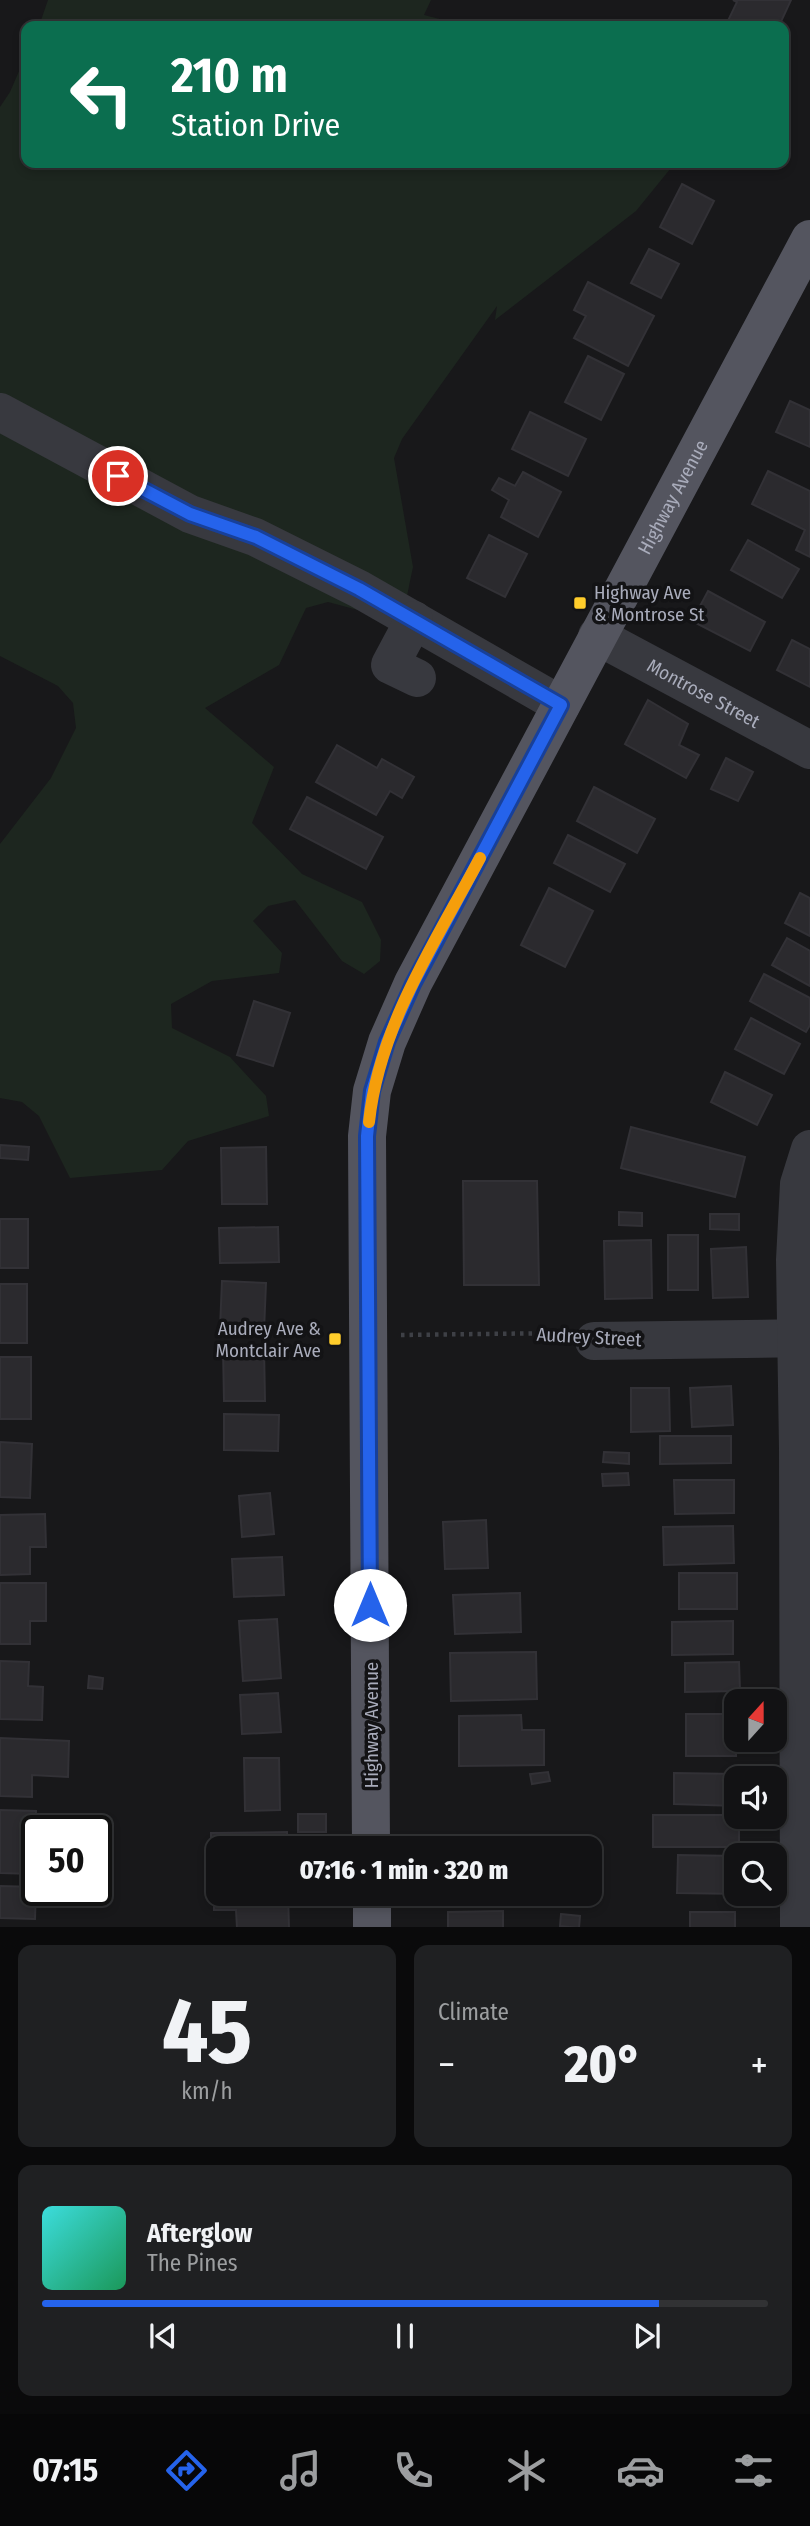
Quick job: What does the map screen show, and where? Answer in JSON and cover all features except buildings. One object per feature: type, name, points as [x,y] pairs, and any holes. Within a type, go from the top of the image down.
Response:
[{"type":"main road","name":"Highway Avenue","points":[[371,1836],[367,1136],[372,1091],[383,1054],[413,984],[810,239]]},
{"type":"main road","points":[[372,1906],[372,1927]]},
{"type":"street","points":[[0,412],[190,514],[256,537],[359,589],[561,705]]},
{"type":"street","points":[[390,665],[414,620]]},
{"type":"street","name":"Montrose Street","points":[[597,636],[806,737]]},
{"type":"street","points":[[799,1927],[804,1625],[798,1449],[803,1338],[795,1260],[799,1184],[810,1149]]},
{"type":"street","name":"Audrey Street","points":[[594,1341],[803,1338]]},
{"type":"path","name":"Audrey Street","points":[[368,1335],[579,1333],[594,1341]]},
{"type":"shaded area","points":[[48,0],[431,0],[424,15],[447,21],[41,21]]},
{"type":"shaded area","points":[[21,67],[21,168],[671,168],[636,211],[495,320],[497,306],[402,439],[394,458],[413,567],[404,610],[384,617],[328,602],[306,608],[279,665],[205,708],[274,767],[252,823],[302,874],[362,902],[381,940],[380,961],[364,974],[342,961],[295,900],[268,906],[253,921],[282,953],[279,973],[212,981],[171,1004],[172,1028],[230,1057],[266,1096],[269,1116],[188,1141],[162,1170],[70,1178],[39,1116],[22,1102],[0,1098],[0,844],[51,778],[76,728],[73,703],[58,686],[0,656],[0,107]]},
{"type":"slow traffic","points":[[369,1122],[372,1091],[387,1042],[413,984],[480,858]]},
{"type":"place","name":"Highway Ave & Montrose St","points":[[580,603]]},
{"type":"place","name":"Audrey Ave & Montclair Ave","points":[[335,1339]]},
{"type":"route","points":[[118,476],[190,514],[256,537],[359,589],[561,705],[413,984],[387,1042],[372,1091],[367,1136],[370,1605]]}]
